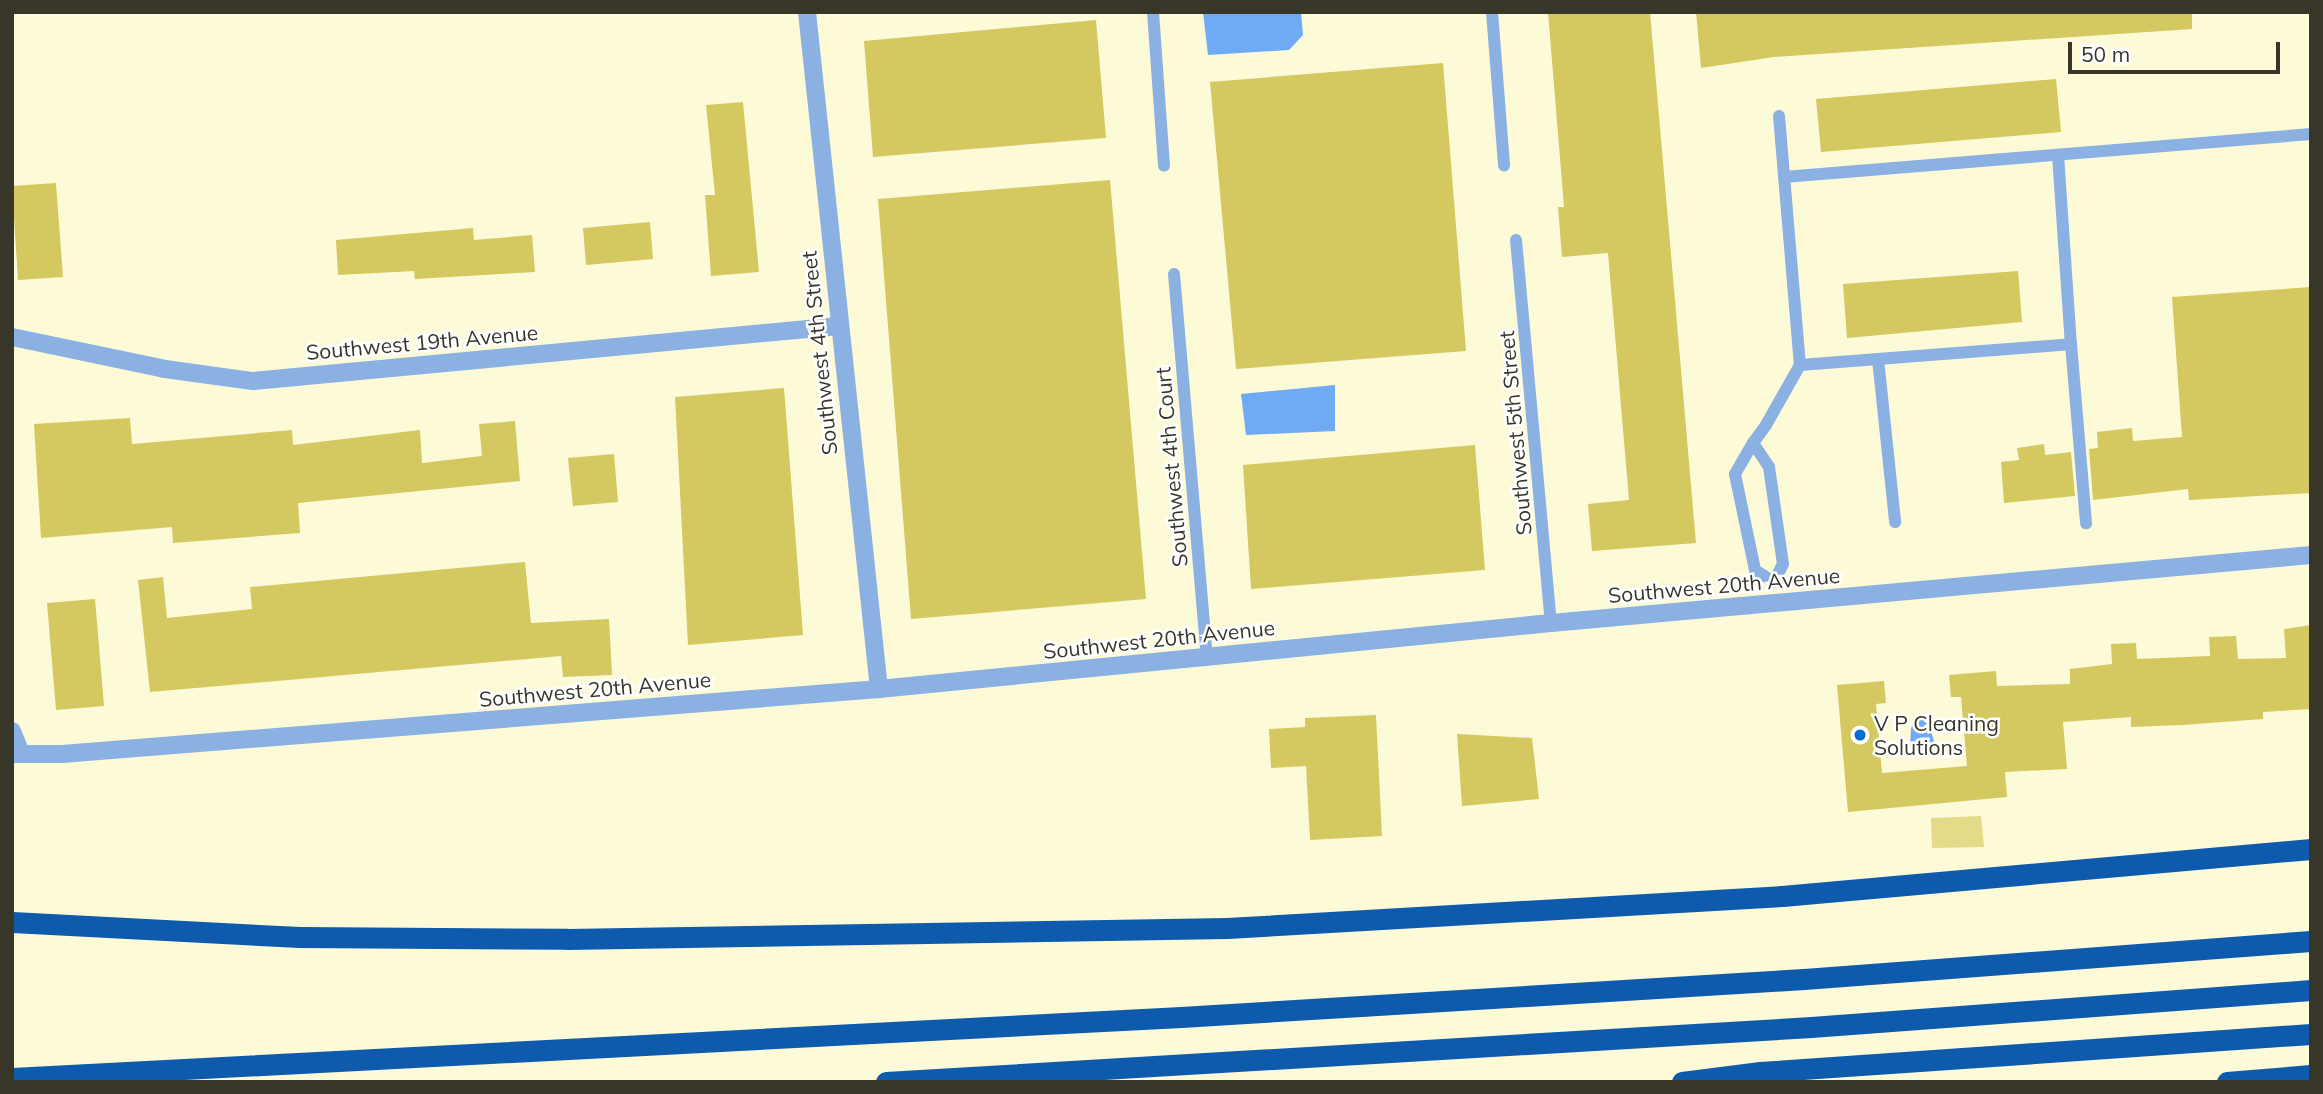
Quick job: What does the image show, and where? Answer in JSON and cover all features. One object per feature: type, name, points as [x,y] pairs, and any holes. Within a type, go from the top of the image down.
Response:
[{"type":"highway","points":[[12,922],[300,937],[567,939],[1227,928],[1782,896],[2311,848]]},
{"type":"highway","points":[[12,1078],[1181,1017],[1804,979],[2311,941]]},
{"type":"highway","points":[[886,1082],[1811,1027],[2311,990]]},
{"type":"highway","points":[[1682,1082],[2311,1034]]},
{"type":"highway","points":[[2227,1082],[2311,1075]]},
{"type":"street","name":"Southwest 4th Street","points":[[807,12],[879,689]]},
{"type":"street","name":"Southwest 19th Avenue","points":[[12,337],[165,369],[253,382],[839,326]]},
{"type":"street","name":"Southwest 20th Avenue","points":[[16,753],[61,754],[879,689],[1551,622],[2311,555]]},
{"type":"street","points":[[12,731],[16,753]]},
{"type":"lane","points":[[1153,12],[1164,166]]},
{"type":"lane","points":[[1492,12],[1504,166]]},
{"type":"lane","points":[[1774,582],[1755,570],[1735,474],[1800,365],[1779,116]]},
{"type":"lane","points":[[1784,177],[2311,134]]},
{"type":"lane","points":[[2059,155],[2086,523]]},
{"type":"lane","name":"Southwest 5th Street","points":[[1516,240],[1551,622]]},
{"type":"lane","name":"Southwest 4th Court","points":[[1174,274],[1207,657]]},
{"type":"lane","points":[[1800,365],[2071,344]]},
{"type":"lane","points":[[1878,359],[1895,522]]},
{"type":"lane","points":[[1753,443],[1769,467],[1783,564],[1774,582],[1772,604]]},
{"type":"shaded area","points":[[1981,816],[1984,847],[1932,848],[1931,818]]},
{"type":"water","points":[[1203,12],[1301,12],[1303,35],[1289,50],[1208,55]]},
{"type":"water","points":[[1335,385],[1335,431],[1246,435],[1241,394]]},
{"type":"water","points":[[1926,715],[1934,741],[1932,752],[1922,757],[1910,746],[1911,729],[1915,716]]},
{"type":"building","points":[[1548,12],[1650,12],[1696,543],[1592,551],[1588,504],[1629,500],[1608,253],[1562,257],[1558,207],[1564,207]]},
{"type":"building","points":[[1696,12],[2192,12],[2192,29],[1774,57],[1701,68]]},
{"type":"building","points":[[1096,20],[1106,138],[873,157],[864,41]]},
{"type":"building","points":[[1443,63],[1466,351],[1236,369],[1210,82]]},
{"type":"building","points":[[2056,79],[2061,132],[1821,152],[1816,99]]},
{"type":"building","points":[[743,102],[759,272],[711,276],[705,195],[715,195],[706,105]]},
{"type":"building","points":[[1110,180],[1146,599],[911,619],[878,199]]},
{"type":"building","points":[[56,183],[63,277],[18,280],[12,186]]},
{"type":"building","points":[[650,222],[653,259],[586,265],[583,228]]},
{"type":"building","points":[[473,228],[474,240],[532,235],[535,272],[415,279],[414,271],[338,275],[336,240]]},
{"type":"building","points":[[2018,271],[2022,322],[1847,338],[1843,284]]},
{"type":"building","points":[[2311,287],[2311,493],[2189,500],[2188,489],[2093,500],[2089,449],[2098,448],[2097,432],[2132,428],[2133,441],[2182,437],[2172,297]]},
{"type":"building","points":[[784,388],[803,635],[688,645],[675,397]]},
{"type":"building","points":[[130,418],[132,444],[292,430],[293,445],[420,430],[422,463],[482,456],[479,424],[515,421],[520,481],[298,503],[300,533],[173,543],[172,527],[41,538],[34,424]]},
{"type":"building","points":[[2044,444],[2045,455],[2071,452],[2075,496],[2004,503],[2001,462],[2019,460],[2017,448]]},
{"type":"building","points":[[1475,445],[1485,570],[1251,589],[1243,465]]},
{"type":"building","points":[[614,454],[618,502],[573,506],[568,458]]},
{"type":"building","points":[[525,562],[531,623],[609,619],[612,675],[563,677],[561,656],[150,692],[138,580],[163,577],[167,618],[252,609],[250,587]]},
{"type":"building","points":[[95,599],[104,706],[56,710],[47,603]]},
{"type":"building","points":[[2311,625],[2311,709],[2263,712],[2263,719],[2182,725],[2131,727],[2131,717],[2063,722],[2067,769],[2005,772],[2007,797],[1848,812],[1837,685],[1884,681],[1886,703],[1876,704],[1882,773],[1967,766],[1961,697],[1951,697],[1949,675],[1996,671],[1997,686],[2070,684],[2070,669],[2112,664],[2111,644],[2136,643],[2137,659],[2210,656],[2209,637],[2236,636],[2238,659],[2286,658],[2284,629]]},
{"type":"building","points":[[1376,715],[1382,836],[1310,840],[1306,766],[1271,768],[1269,729],[1305,727],[1305,718]]},
{"type":"building","points":[[1457,734],[1532,738],[1539,799],[1462,806]]},
{"type":"place","name":"V P Cleaning Solutions","points":[[1860,735]]}]
